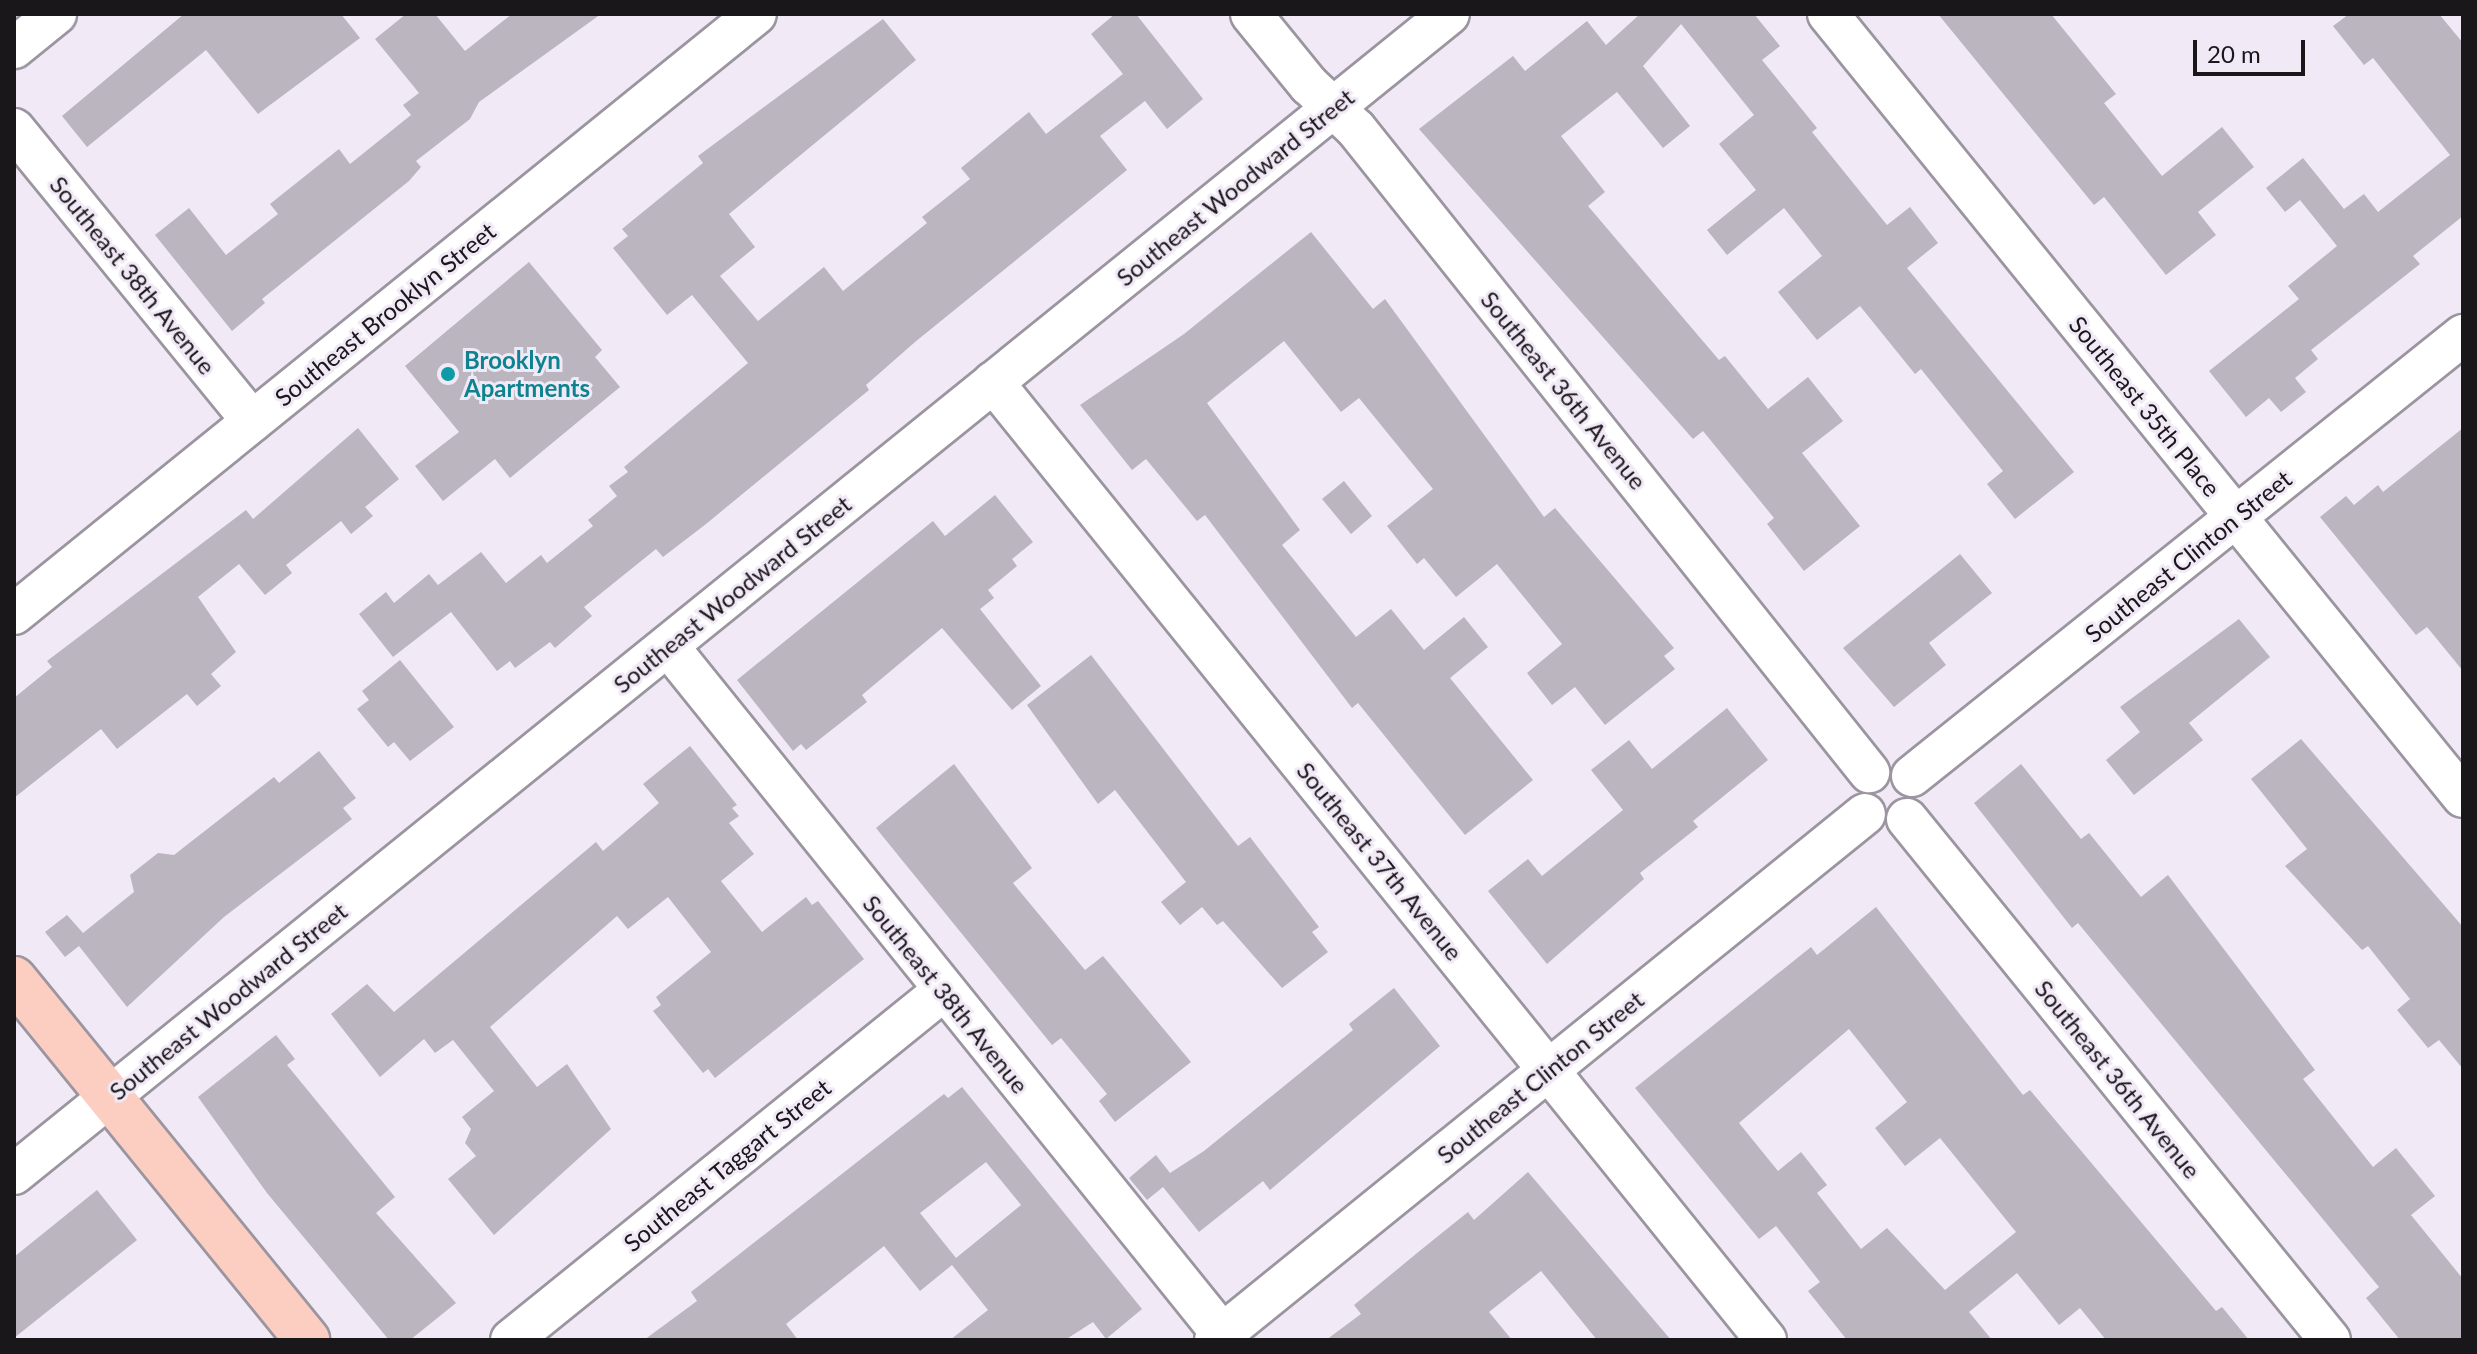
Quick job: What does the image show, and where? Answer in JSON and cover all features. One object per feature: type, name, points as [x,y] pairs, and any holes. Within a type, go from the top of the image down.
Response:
[{"type":"main road","points":[[14,979],[307,1340]]},
{"type":"street","points":[[14,48],[56,14]]},
{"type":"street","name":"Southeast Brooklyn Street","points":[[14,614],[756,14]]},
{"type":"street","name":"Southeast 36th Avenue","points":[[1251,14],[1333,108],[1869,772]]},
{"type":"street","name":"Southeast Woodward Street","points":[[14,1174],[1449,14]]},
{"type":"street","name":"Southeast 35th Place","points":[[1828,14],[2463,797]]},
{"type":"street","name":"Southeast 38th Avenue","points":[[14,129],[252,421]]},
{"type":"street","name":"Southeast Clinton Street","points":[[1912,776],[2463,335]]},
{"type":"street","name":"Southeast 37th Avenue","points":[[993,382],[1766,1340]]},
{"type":"street","name":"Southeast 38th Avenue","points":[[668,646],[1222,1338]]},
{"type":"street","points":[[1894,765],[1912,776],[1919,796],[1907,819],[1883,825],[1865,814],[1859,791],[1869,772],[1894,765]]},
{"type":"street","name":"Southeast Clinton Street","points":[[1222,1338],[1865,814]]},
{"type":"street","name":"Southeast 36th Avenue","points":[[1907,819],[2330,1340]]},
{"type":"street","name":"Southeast Taggart Street","points":[[511,1340],[943,991]]},
{"type":"building","points":[[184,14],[341,14],[360,38],[258,114],[206,50],[87,147],[62,116]]},
{"type":"building","points":[[406,14],[435,14],[465,51],[512,14],[601,14],[479,102],[470,119],[416,161],[421,167],[409,181],[262,299],[265,303],[232,331],[155,235],[189,208],[226,255],[278,214],[270,204],[339,149],[350,164],[411,115],[403,105],[419,93],[375,39]]},
{"type":"building","points":[[1115,14],[1136,14],[1203,99],[1167,129],[1145,101],[1100,136],[1127,170],[915,342],[866,385],[869,390],[706,524],[663,557],[656,549],[584,607],[592,616],[555,648],[550,642],[515,668],[510,661],[497,671],[451,612],[393,657],[359,614],[386,592],[394,603],[429,574],[438,585],[481,552],[506,583],[541,555],[547,563],[593,526],[588,520],[617,496],[609,486],[628,472],[624,467],[748,363],[692,295],[667,315],[613,248],[628,236],[622,229],[703,163],[698,156],[883,19],[916,60],[729,214],[755,247],[720,276],[758,321],[824,267],[843,291],[927,223],[922,217],[970,179],[961,168],[1029,112],[1046,134],[1123,74],[1091,34]]},
{"type":"building","points":[[1640,14],[1754,14],[1780,46],[1762,60],[1817,128],[1812,132],[1887,225],[1910,207],[1938,243],[1907,268],[2074,472],[2015,519],[1987,484],[2003,471],[1921,369],[1915,374],[1860,306],[1817,340],[1778,292],[1822,256],[1784,208],[1727,255],[1707,230],[1756,190],[1719,144],[1754,115],[1681,24],[1643,66],[1690,126],[1663,148],[1617,92],[1561,136],[1605,192],[1588,206],[1719,360],[1725,356],[1768,409],[1808,377],[1843,421],[1802,453],[1860,526],[1804,571],[1767,524],[1774,518],[1703,431],[1693,439],[1419,129],[1513,56],[1525,71],[1587,21],[1606,45]]},
{"type":"building","points":[[1938,14],[2051,14],[2116,94],[2104,103],[2162,176],[2222,127],[2254,167],[2198,212],[2216,235],[2166,275],[2104,197],[2094,205]]},
{"type":"building","points":[[2349,14],[2439,14],[2463,43],[2463,216],[2413,256],[2420,264],[2311,350],[2318,359],[2295,378],[2306,392],[2281,412],[2269,398],[2246,417],[2209,371],[2299,299],[2288,286],[2337,246],[2300,200],[2285,212],[2266,188],[2303,158],[2344,209],[2364,194],[2378,212],[2450,155],[2373,58],[2364,65],[2333,26]]},
{"type":"building","points":[[1311,232],[1373,309],[1385,299],[1544,517],[1555,508],[1674,648],[1664,656],[1675,669],[1605,725],[1575,687],[1552,705],[1527,673],[1562,644],[1497,564],[1456,597],[1424,558],[1417,564],[1387,526],[1433,489],[1359,398],[1341,412],[1284,341],[1207,403],[1300,530],[1282,545],[1356,637],[1391,609],[1424,650],[1464,617],[1488,647],[1450,678],[1533,780],[1465,835],[1358,703],[1352,708],[1205,515],[1197,521],[1146,459],[1132,470],[1080,405],[1184,334]]},
{"type":"building","name":"Brooklyn Apartments","points":[[529,262],[602,350],[595,357],[620,387],[510,478],[495,459],[443,501],[415,466],[459,432],[405,366]]},
{"type":"building","points":[[358,428],[399,479],[365,507],[373,516],[351,534],[341,521],[286,565],[292,573],[265,595],[239,564],[198,597],[236,652],[211,674],[221,686],[197,706],[187,694],[117,749],[101,729],[14,798],[14,698],[52,667],[47,661],[246,510],[253,519]]},
{"type":"building","points":[[2463,428],[2463,671],[2427,627],[2416,635],[2320,517],[2346,496],[2354,505],[2378,485],[2383,492]]},
{"type":"building","points":[[1344,481],[1372,516],[1351,534],[1322,499]]},
{"type":"building","points":[[995,495],[1033,542],[1012,559],[1017,566],[988,590],[994,598],[980,609],[1041,686],[1012,710],[942,628],[862,695],[867,702],[806,750],[801,744],[793,751],[737,680],[933,521],[945,536]]},
{"type":"building","points":[[1960,554],[1992,593],[1929,643],[1946,665],[1894,707],[1843,648]]},
{"type":"building","points":[[2239,619],[2270,657],[2189,723],[2203,740],[2134,795],[2106,760],[2140,732],[2120,707]]},
{"type":"building","points":[[1091,655],[1238,846],[1250,837],[1319,927],[1312,932],[1328,952],[1282,988],[1223,921],[1217,925],[1202,907],[1180,925],[1161,902],[1186,882],[1115,790],[1098,804],[1027,705]]},
{"type":"building","points":[[400,660],[454,727],[410,761],[394,742],[388,747],[357,709],[369,700],[362,691]]},
{"type":"building","points":[[1727,708],[1768,760],[1693,821],[1698,827],[1640,873],[1644,879],[1547,964],[1488,891],[1528,859],[1542,876],[1623,810],[1591,770],[1629,740],[1652,769]]},
{"type":"building","points":[[2301,739],[2463,927],[2463,1069],[2439,1040],[2428,1048],[2397,1010],[2410,999],[2368,946],[2362,950],[2285,866],[2307,849],[2251,779]]},
{"type":"building","points":[[690,746],[737,805],[732,808],[739,816],[729,823],[754,854],[721,881],[762,932],[806,897],[812,905],[818,901],[864,959],[715,1078],[708,1069],[703,1073],[653,1011],[661,1005],[656,997],[711,952],[668,897],[628,929],[617,916],[490,1027],[537,1087],[567,1064],[611,1129],[494,1235],[448,1179],[476,1156],[465,1143],[471,1129],[462,1117],[494,1091],[453,1040],[435,1053],[424,1039],[380,1077],[331,1014],[367,984],[394,1012],[596,842],[603,851],[659,803],[643,784]]},
{"type":"building","points":[[319,751],[356,798],[343,808],[352,819],[224,917],[127,1007],[79,946],[65,957],[45,932],[67,915],[83,933],[134,892],[130,875],[158,853],[174,855],[274,777],[279,783]]},
{"type":"building","points":[[954,764],[1032,868],[1013,883],[1085,970],[1103,956],[1191,1062],[1115,1122],[1099,1101],[1107,1094],[1061,1038],[1052,1045],[876,828]]},
{"type":"building","points":[[2021,764],[2081,839],[2089,833],[2141,897],[2168,875],[2315,1070],[2303,1079],[2373,1167],[2396,1148],[2435,1196],[2411,1215],[2463,1279],[2463,1340],[2400,1340],[2366,1298],[2379,1287],[2078,923],[2072,928],[1974,803]]},
{"type":"building","points":[[1876,907],[2023,1095],[2030,1090],[2216,1311],[2222,1307],[2249,1340],[2106,1340],[2080,1308],[2059,1325],[2017,1273],[1969,1312],[1992,1340],[1847,1340],[1808,1291],[1820,1282],[1776,1226],[1759,1239],[1635,1088],[1811,947],[1817,955]],"holes":[[[1849,1029],[1907,1102],[1875,1128],[1905,1166],[1940,1138],[2016,1232],[1945,1290],[1887,1228],[1861,1249],[1817,1193],[1827,1185],[1801,1152],[1778,1171],[1739,1123]]]},
{"type":"building","points":[[1394,988],[1440,1046],[1270,1190],[1263,1181],[1199,1232],[1163,1187],[1147,1200],[1129,1178],[1156,1155],[1170,1173],[1204,1151],[1353,1030],[1349,1024]]},
{"type":"building","points":[[276,1035],[295,1059],[287,1065],[395,1197],[376,1213],[456,1303],[410,1340],[389,1340],[267,1193],[198,1097]]},
{"type":"building","points":[[962,1087],[1142,1309],[1106,1339],[1093,1322],[1065,1340],[950,1340],[988,1310],[952,1265],[920,1291],[884,1246],[786,1324],[798,1340],[644,1340],[697,1301],[691,1292],[944,1094],[948,1098]],"holes":[[[986,1162],[1021,1205],[956,1258],[920,1213]]]},
{"type":"building","points":[[1528,1172],[1671,1340],[1597,1340],[1541,1271],[1489,1312],[1512,1340],[1326,1340],[1361,1314],[1354,1305],[1468,1212],[1474,1220]]},
{"type":"building","points":[[97,1190],[137,1240],[14,1338],[14,1257]]},
{"type":"place","name":"Brooklyn Apartments","points":[[448,374]]}]
